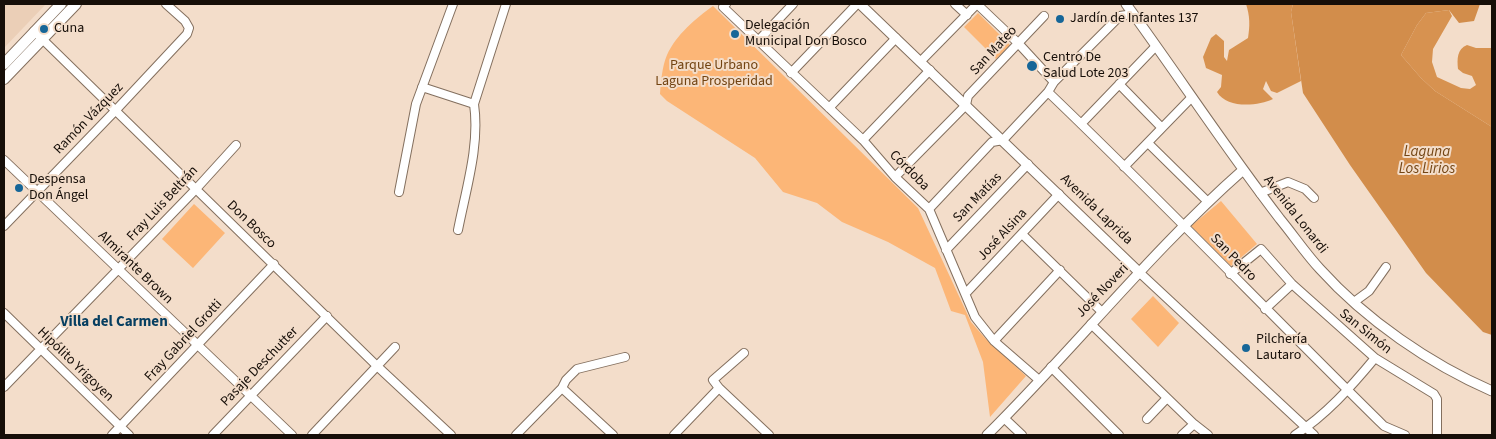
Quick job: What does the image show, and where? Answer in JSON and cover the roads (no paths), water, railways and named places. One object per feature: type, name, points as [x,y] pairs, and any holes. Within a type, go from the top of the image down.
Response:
[{"type":"main road","points":[[4,64],[34,31],[67,5]]},
{"type":"main road","points":[[4,79],[42,39],[67,5]]},
{"type":"street","name":"Ramón Vázquez","points":[[4,226],[187,34],[189,28],[185,21],[166,4]]},
{"type":"street","points":[[399,192],[416,104],[453,4]]},
{"type":"street","points":[[458,230],[474,148],[476,119],[474,104],[506,4]]},
{"type":"street","points":[[758,41],[793,4]]},
{"type":"street","points":[[792,73],[859,4]]},
{"type":"street","name":"Avenida Laprida","points":[[859,4],[966,104],[1140,273],[1314,435]]},
{"type":"street","points":[[955,4],[967,15]]},
{"type":"street","points":[[921,62],[977,4],[1018,43],[1054,82]]},
{"type":"street","name":"Avenida Lonardi","points":[[1126,4],[1243,170],[1320,269],[1354,302],[1402,341],[1445,367],[1492,391]]},
{"type":"street","name":"Córdoba","points":[[724,5],[758,41],[863,140],[895,177],[929,209],[975,317],[994,340],[1039,380]]},
{"type":"street","points":[[929,209],[992,142],[1003,140],[1048,92],[1054,82],[1120,16],[1133,14]]},
{"type":"street","name":"San Mateo","points":[[895,177],[966,104],[968,96],[1044,16]]},
{"type":"street","name":"Don Bosco","points":[[34,31],[377,366],[451,435]]},
{"type":"street","points":[[829,108],[896,38]]},
{"type":"street","points":[[1081,124],[1155,46]]},
{"type":"street","points":[[863,140],[930,70]]},
{"type":"street","points":[[1119,84],[1162,128]]},
{"type":"street","points":[[422,87],[474,104]]},
{"type":"street","name":"San Pedro","points":[[1048,92],[1384,426],[1405,435]]},
{"type":"street","points":[[1124,167],[1192,97]]},
{"type":"street","points":[[1148,143],[1208,202]]},
{"type":"street","name":"Fray Luis Beltrán","points":[[4,387],[196,189],[236,145]]},
{"type":"street","name":"Almirante Brown","points":[[4,160],[292,435]]},
{"type":"street","name":"San Matías","points":[[946,250],[1028,164]]},
{"type":"street","name":"José Noveri","points":[[987,435],[1184,226],[1243,170]]},
{"type":"street","points":[[1260,193],[1288,182],[1305,189],[1314,198]]},
{"type":"street","name":"José Alsina","points":[[966,293],[1059,194]]},
{"type":"street","points":[[1022,234],[1102,312]]},
{"type":"street","name":"San Simón","points":[[1230,274],[1262,249],[1292,284],[1375,358],[1434,394],[1436,399],[1437,435]]},
{"type":"street","name":"Fray Gabriel Grotti","points":[[112,435],[274,264]]},
{"type":"street","points":[[1354,302],[1369,290],[1386,267]]},
{"type":"street","points":[[994,340],[1060,270]]},
{"type":"street","points":[[1265,309],[1292,284]]},
{"type":"street","name":"Hipólito Yrigoyen","points":[[4,313],[129,435]]},
{"type":"street","name":"Pasaje Deschutter","points":[[213,435],[326,316]]},
{"type":"street","points":[[1091,324],[1194,424],[1208,435]]},
{"type":"street","points":[[312,435],[394,347]]},
{"type":"street","points":[[744,353],[713,380],[719,388],[769,435]]},
{"type":"street","points":[[516,435],[562,388],[566,380],[577,368],[625,357]]},
{"type":"street","points":[[1295,435],[1306,428],[1348,391],[1375,358]]},
{"type":"street","points":[[1051,367],[1119,435]]},
{"type":"street","points":[[562,388],[613,435]]},
{"type":"street","points":[[674,435],[719,388]]},
{"type":"street","points":[[1147,419],[1167,398]]},
{"type":"street","points":[[1004,418],[1022,435]]},
{"type":"street","points":[[1182,435],[1194,424]]},
{"type":"water","name":"Laguna Los Lirios","points":[[1293,4],[1480,4],[1474,21],[1459,23],[1449,10],[1426,13],[1417,25],[1401,55],[1435,91],[1492,127],[1492,335],[1483,332],[1426,273],[1350,165],[1303,93],[1291,12]]},
{"type":"place","name":"Jardín de Infantes 137","points":[[1060,19]]},
{"type":"place","name":"Cuna","points":[[44,29]]},
{"type":"place","name":"Delegación Municipal Don Bosco","points":[[735,34]]},
{"type":"place","name":"Centro De Salud Lote 203","points":[[1032,66]]},
{"type":"place","name":"Despensa Don Ángel","points":[[19,188]]},
{"type":"place","name":"Pilchería Lautaro","points":[[1246,348]]},
{"type":"district","name":"Villa del Carmen","points":[[114,323]]},
{"type":"park label","name":"Parque Urbano Laguna Prosperidad","points":[[714,74]]}]
